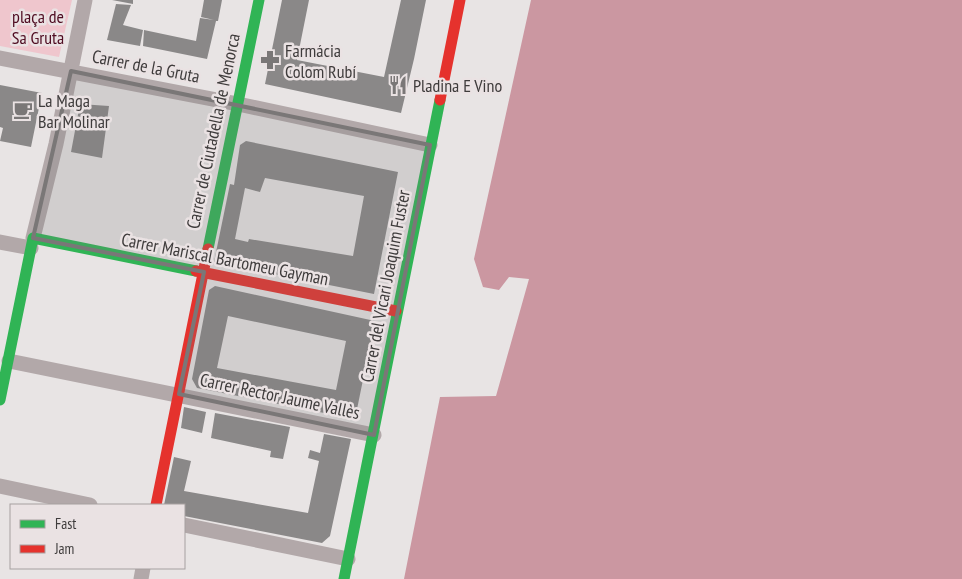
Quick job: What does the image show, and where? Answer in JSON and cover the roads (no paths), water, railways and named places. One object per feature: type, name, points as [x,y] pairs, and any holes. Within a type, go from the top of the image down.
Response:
[{"type":"street","points":[[0,400],[37,242],[85,0]]},
{"type":"street","name":"Carrer de Ciutadella de Menorca","points":[[156,504],[259,0]]},
{"type":"street","name":"Carrer del Vicari Joaquim Fuster","points":[[344,579],[374,435],[396,311],[460,0]]},
{"type":"street","name":"Carrer de la Gruta","points":[[0,58],[238,104],[430,145]]},
{"type":"street","points":[[0,242],[37,242]]},
{"type":"street","name":"Carrer Mariscal Bartomeu Gayman","points":[[37,242],[204,272],[396,311]]},
{"type":"street","name":"Carrer Rector Jaume Vallès","points":[[9,361],[374,435]]},
{"type":"street","points":[[0,486],[85,504]]},
{"type":"street","points":[[185,525],[348,560]]},
{"type":"place","name":"Farmácia Colom Rubí","points":[[270,60]]},
{"type":"place","name":"Pladina E Vino","points":[[398,85]]},
{"type":"place","name":"La Maga Bar Molinar","points":[[23,110]]},
{"type":"park label","name":"plaça de Sa Gruta","points":[[38,26]]}]
